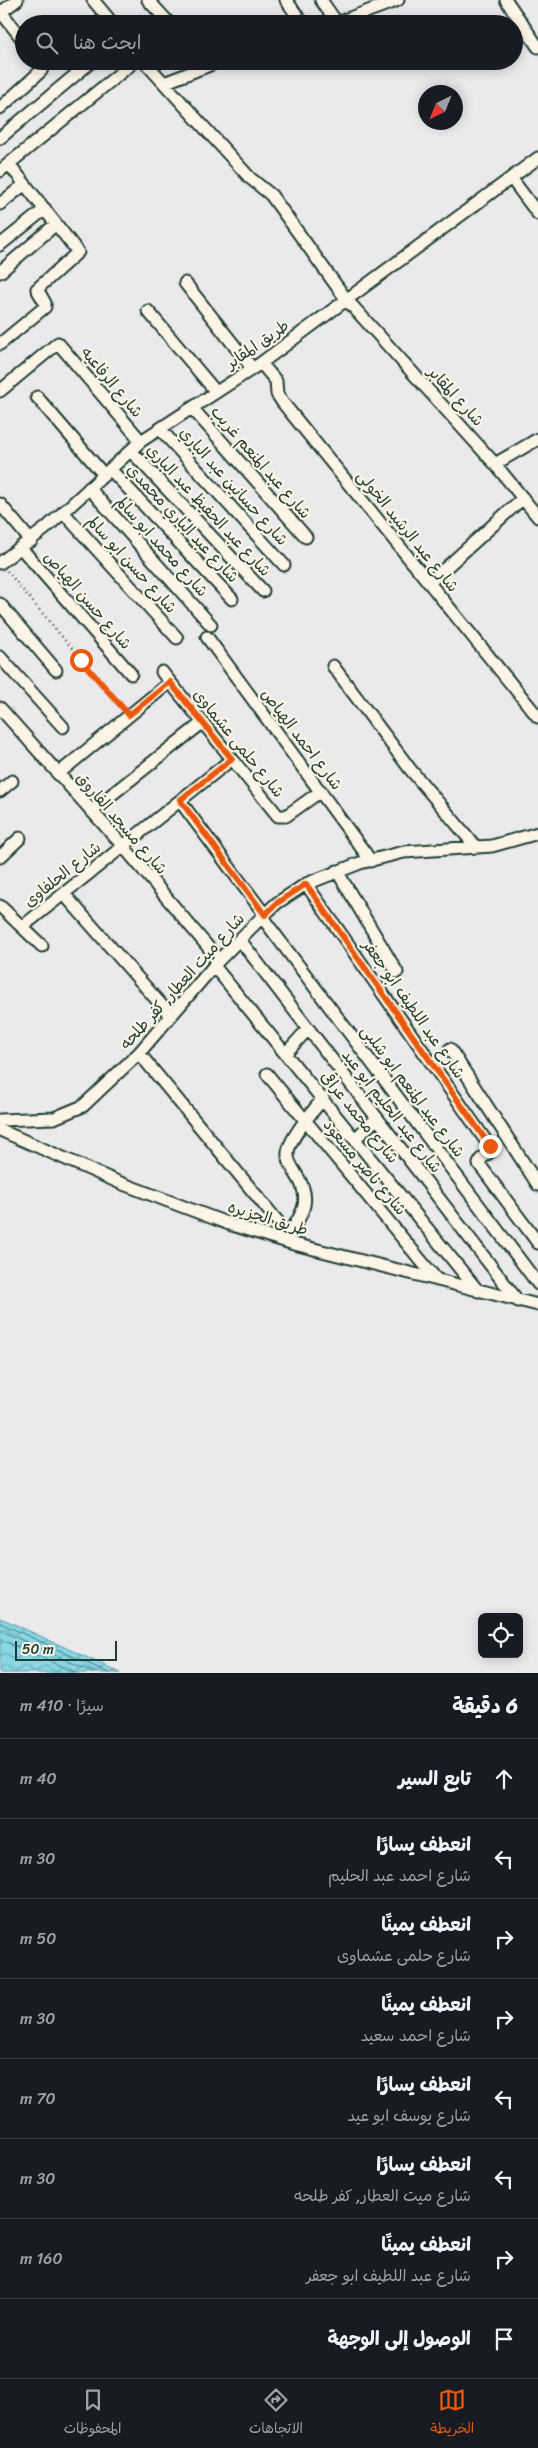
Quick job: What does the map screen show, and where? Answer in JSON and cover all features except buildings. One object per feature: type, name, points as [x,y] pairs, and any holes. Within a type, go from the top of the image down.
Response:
[{"type":"street","points":[[15,30],[1,13],[17,0]]},
{"type":"street","points":[[93,0],[106,15]]},
{"type":"street","points":[[148,0],[162,15]]},
{"type":"street","points":[[286,0],[296,15]]},
{"type":"street","points":[[321,0],[330,15]]},
{"type":"street","points":[[357,15],[398,0]]},
{"type":"street","points":[[506,0],[516,15]]},
{"type":"street","points":[[523,25],[538,47]]},
{"type":"street","points":[[0,108],[41,70]]},
{"type":"street","points":[[0,138],[81,70]]},
{"type":"street","points":[[0,344],[46,307],[37,289],[77,255],[77,250],[45,209],[24,184],[4,167],[124,70]]},
{"type":"street","name":"شارع المقابر","points":[[152,70],[250,178],[271,195],[346,299],[495,464],[538,517]]},
{"type":"street","points":[[164,83],[195,70]]},
{"type":"street","name":"طريق المقابر","points":[[0,563],[31,541],[141,441],[256,366],[538,158]]},
{"type":"street","points":[[511,178],[538,214]]},
{"type":"street","points":[[0,204],[24,184]]},
{"type":"street","points":[[0,244],[45,209]]},
{"type":"street","points":[[0,272],[56,224]]},
{"type":"street","name":"شارع عبد الرشيد الخولى","points":[[185,283],[256,366],[276,381],[277,394],[283,403],[538,717]]},
{"type":"street","points":[[148,312],[216,392]]},
{"type":"street","name":"شارع الرفاعيه","points":[[0,391],[58,343],[141,441]]},
{"type":"street","name":"شارع عبد الباري محمدي","points":[[37,397],[107,472],[232,599]]},
{"type":"street","name":"شارع عبد المنعم غريب","points":[[192,408],[306,537]]},
{"type":"street","name":"شارع حسانين عبد الباري","points":[[160,429],[284,565]]},
{"type":"street","points":[[495,464],[538,439]]},
{"type":"street","name":"شارع عبد الحفيظ عبد الباري","points":[[131,451],[263,591]]},
{"type":"street","name":"شارع محمد ابو سالم","points":[[89,488],[211,625]]},
{"type":"street","points":[[429,583],[523,498]]},
{"type":"street","points":[[0,504],[31,541]]},
{"type":"street","name":"شارع حسن ابو سالم","points":[[63,512],[177,638]]},
{"type":"street","name":"شارع حسن الهياص","points":[[21,548],[131,674]]},
{"type":"street","points":[[0,604],[56,670]]},
{"type":"street","name":"شارع احمد الهياص","points":[[207,637],[371,861]]},
{"type":"street","points":[[0,657],[63,727]]},
{"type":"street","points":[[333,666],[410,769],[476,847]]},
{"type":"street","name":"شارع حلمى عشماوى","points":[[162,672],[280,818],[286,816],[321,791]]},
{"type":"street","points":[[58,774],[170,682]]},
{"type":"street","name":"شارع مسجد الفاروق","points":[[0,708],[122,846],[216,963]]},
{"type":"street","points":[[92,812],[202,722]]},
{"type":"street","name":"شارع الحلفاوى","points":[[22,928],[232,759]]},
{"type":"street","points":[[0,791],[12,781]]},
{"type":"street","name":"شارع عبد المنعم ابو شلبى","points":[[180,800],[263,916],[538,1284]]},
{"type":"street","name":"شارع ميت العطار, كفر طلحه","points":[[0,1120],[54,1118],[69,1113],[96,1096],[138,1053],[216,963],[277,903],[306,884],[337,871],[404,852],[492,846],[538,833]]},
{"type":"street","points":[[0,857],[20,838]]},
{"type":"street","points":[[337,871],[397,972]]},
{"type":"street","name":"شارع عبد اللطيف ابو جعفر","points":[[306,884],[491,1148],[490,1153],[481,1159],[479,1164],[538,1243]]},
{"type":"street","points":[[64,894],[171,1016]]},
{"type":"street","points":[[0,906],[42,946]]},
{"type":"street","name":"شارع عبد الحليم ابو عيد","points":[[240,940],[518,1301]]},
{"type":"street","name":"شارع محمد عراقى","points":[[216,963],[478,1291]]},
{"type":"street","points":[[286,1052],[308,1029]]},
{"type":"street","points":[[450,1049],[538,1185]]},
{"type":"street","points":[[138,1053],[286,1238],[301,1213],[306,1198],[303,1186],[287,1155],[291,1143],[323,1098]]},
{"type":"street","name":"شارع ناصر مسعود","points":[[267,1074],[437,1280]]},
{"type":"street","points":[[356,1138],[377,1118]]},
{"type":"street","name":"طريق الجزيره","points":[[0,1130],[118,1182],[229,1224],[478,1291],[538,1305]]},
{"type":"path","points":[[0,563],[129,715]]},
{"type":"water","points":[[0,1618],[5,1620],[121,1673],[0,1673]]},
{"type":"route","points":[[81,660],[129,715],[170,682],[232,759],[180,800],[265,915],[277,903],[306,884],[490,1146]]}]
